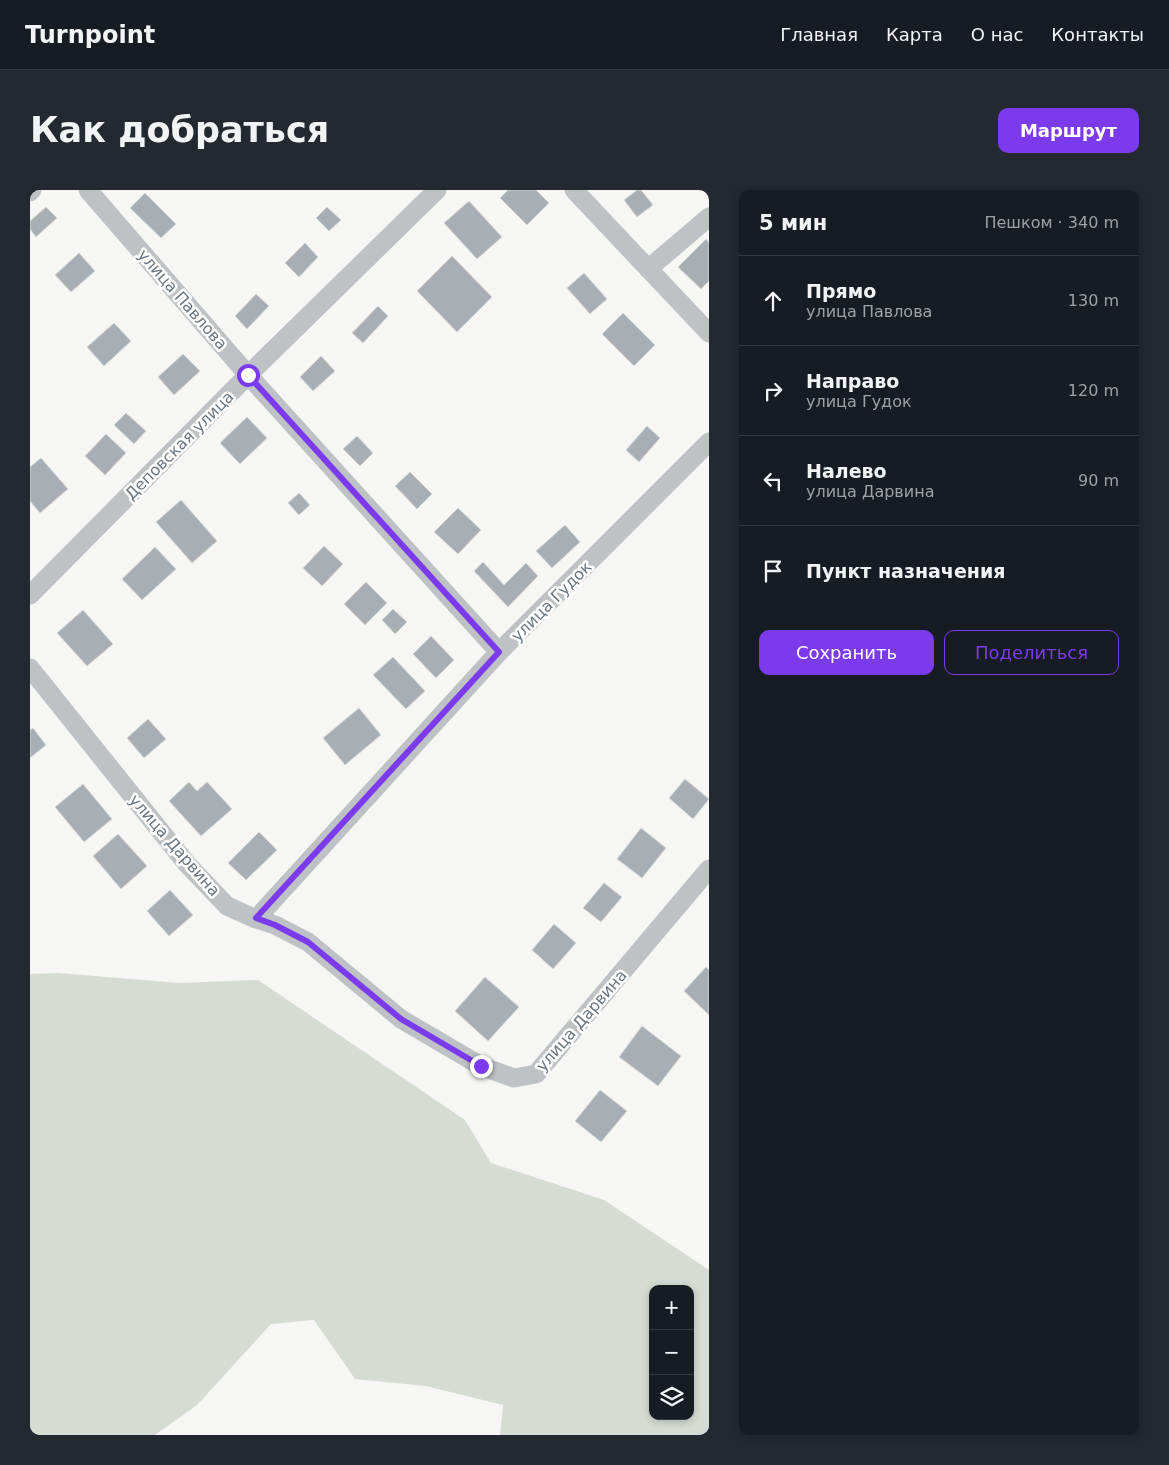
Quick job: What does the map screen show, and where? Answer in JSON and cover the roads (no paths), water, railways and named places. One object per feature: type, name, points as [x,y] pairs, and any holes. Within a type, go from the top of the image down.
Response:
[{"type":"street","name":"улица Павлова","points":[[88,190],[248,375],[499,652]]},
{"type":"street","name":"Деповская улица","points":[[30,596],[248,375],[437,190]]},
{"type":"street","points":[[574,190],[709,333]]},
{"type":"street","points":[[648,269],[709,217]]},
{"type":"street","name":"улица Гудок","points":[[256,918],[499,652],[709,442]]},
{"type":"street","name":"улица Дарвина","points":[[30,668],[187,864],[227,906],[275,925],[308,942],[401,1019],[481,1066],[514,1078],[536,1074],[709,869]]}]
